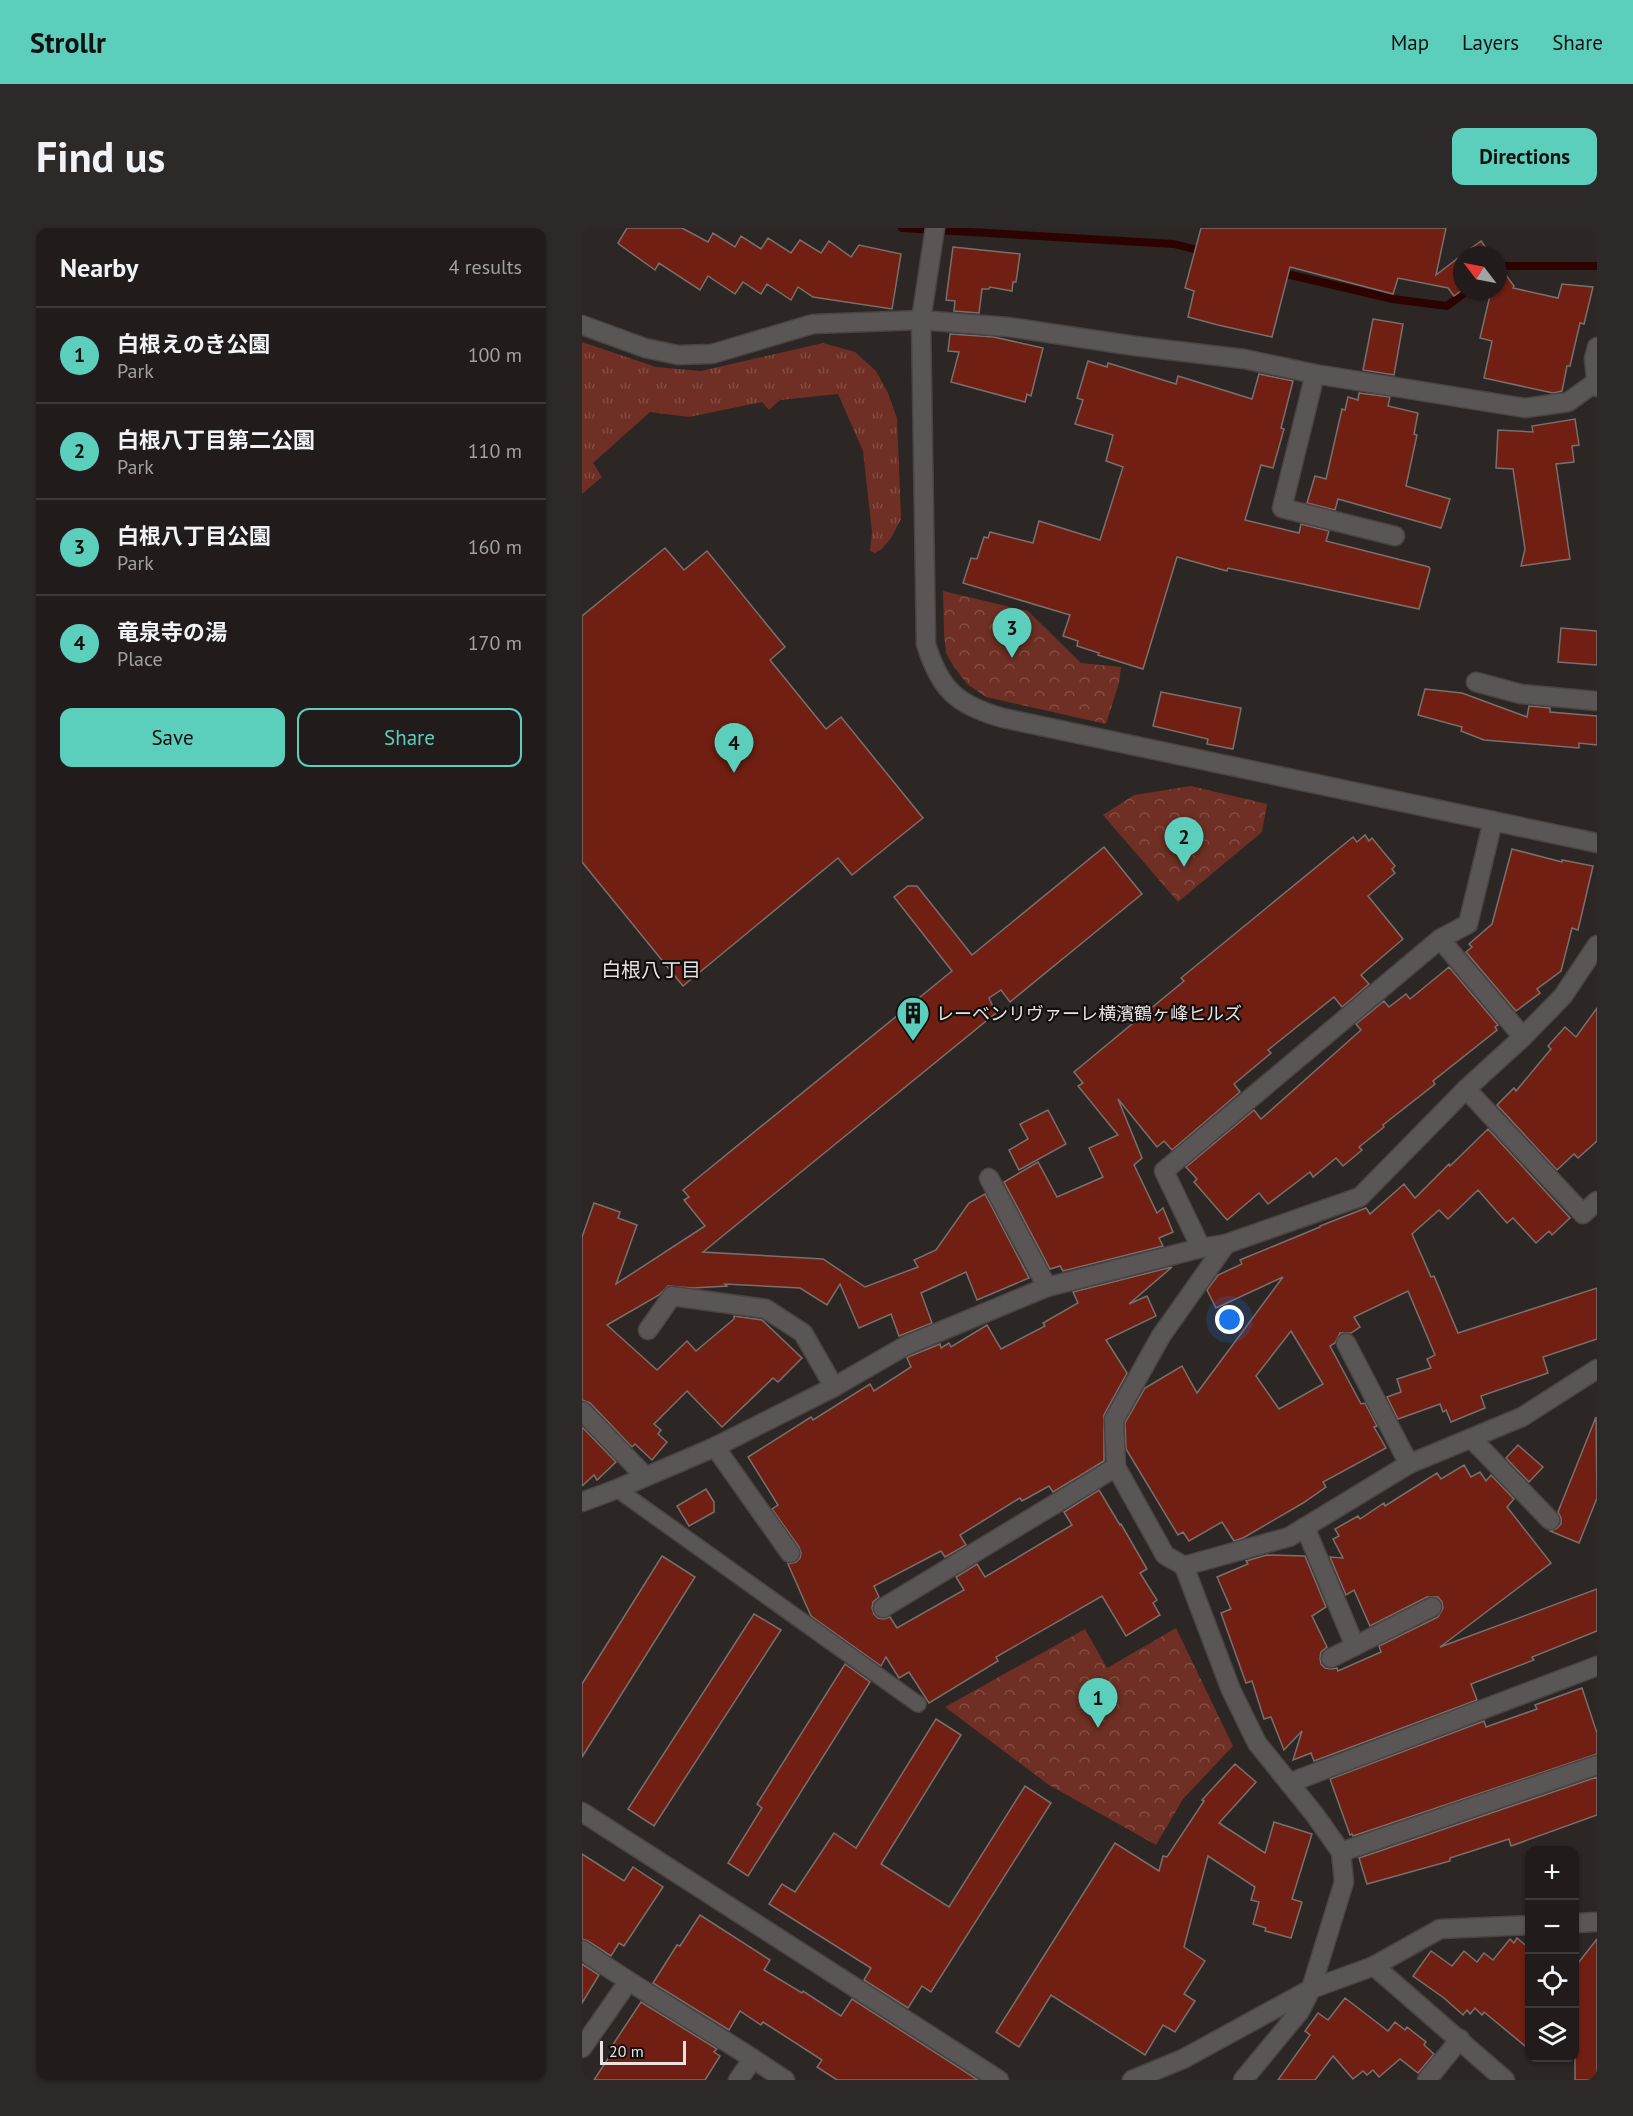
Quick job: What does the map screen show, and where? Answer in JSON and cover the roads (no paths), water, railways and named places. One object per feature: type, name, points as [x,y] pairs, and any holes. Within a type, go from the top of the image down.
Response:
[{"type":"street","points":[[935,228],[921,320],[926,644],[933,667],[946,687],[978,711],[1003,718],[1597,843]]},
{"type":"street","points":[[582,325],[645,348],[678,355],[712,354],[813,324],[921,320],[1008,327],[1134,346],[1244,359],[1315,374],[1525,408],[1568,402],[1597,384],[1594,359],[1597,347]]},
{"type":"street","points":[[1315,374],[1282,508],[1395,536]]},
{"type":"street","points":[[1476,682],[1521,694],[1597,701]]},
{"type":"street","points":[[1202,1248],[1164,1171],[1440,939],[1468,924],[1493,821]]},
{"type":"street","points":[[1440,939],[1523,1037]]},
{"type":"street","points":[[582,1502],[715,1447],[834,1387],[905,1346],[1047,1287],[1226,1244],[1360,1197],[1466,1089],[1523,1037],[1563,996],[1597,945]]},
{"type":"street","points":[[1466,1089],[1583,1214],[1597,1202]]},
{"type":"street","points":[[989,1178],[1047,1287]]},
{"type":"street","points":[[1226,1244],[1161,1336],[1114,1420],[1116,1467],[1166,1555],[1184,1566],[1231,1690],[1257,1743],[1315,1815],[1341,1852],[1344,1882],[1311,1989],[1300,2011],[1243,2080]]},
{"type":"street","points":[[648,1330],[672,1296],[766,1309],[803,1333],[834,1387]]},
{"type":"street","points":[[1346,1343],[1409,1464]]},
{"type":"street","points":[[1184,1566],[1289,1537],[1409,1464],[1522,1417],[1597,1369]]},
{"type":"street","points":[[582,1411],[645,1476]]},
{"type":"street","points":[[1471,1438],[1550,1520]]},
{"type":"street","points":[[715,1447],[790,1553]]},
{"type":"street","points":[[883,1608],[1116,1467]]},
{"type":"street","points":[[1305,1527],[1355,1646]]},
{"type":"street","points":[[1331,1658],[1432,1607]]},
{"type":"street","points":[[1289,1783],[1597,1666]]},
{"type":"street","points":[[1341,1852],[1597,1765]]},
{"type":"street","points":[[582,1812],[999,2080]]},
{"type":"street","points":[[1579,1923],[1597,1922]]},
{"type":"street","points":[[1132,2080],[1183,2059],[1311,1989],[1374,1966],[1440,1929],[1525,1925]]},
{"type":"street","points":[[582,1950],[628,1982],[785,2080]]},
{"type":"street","points":[[1374,1966],[1505,2080]]},
{"type":"street","points":[[582,2048],[628,1982]]},
{"type":"street","points":[[1427,2080],[1460,2039]]},
{"type":"street","points":[[738,2080],[753,2058]]},
{"type":"lane","points":[[617,1489],[918,1704]]},
{"type":"waterway","points":[[902,228],[1174,244],[1205,252]]},
{"type":"waterway","points":[[1507,266],[1597,266]]},
{"type":"waterway","points":[[1278,272],[1393,299],[1447,306],[1455,300]]},
{"type":"place","name":"白根八丁目公園","points":[[1012,658]]},
{"type":"place","name":"竜泉寺の湯","points":[[734,773]]},
{"type":"place","name":"白根八丁目第二公園","points":[[1184,867]]},
{"type":"place","name":"レーベンリヴァーレ横濱鶴ヶ峰ヒルズ","points":[[913,1042]]},
{"type":"place","name":"白根えのき公園","points":[[1098,1728]]},
{"type":"district","name":"白根八丁目","points":[[651,970]]}]
